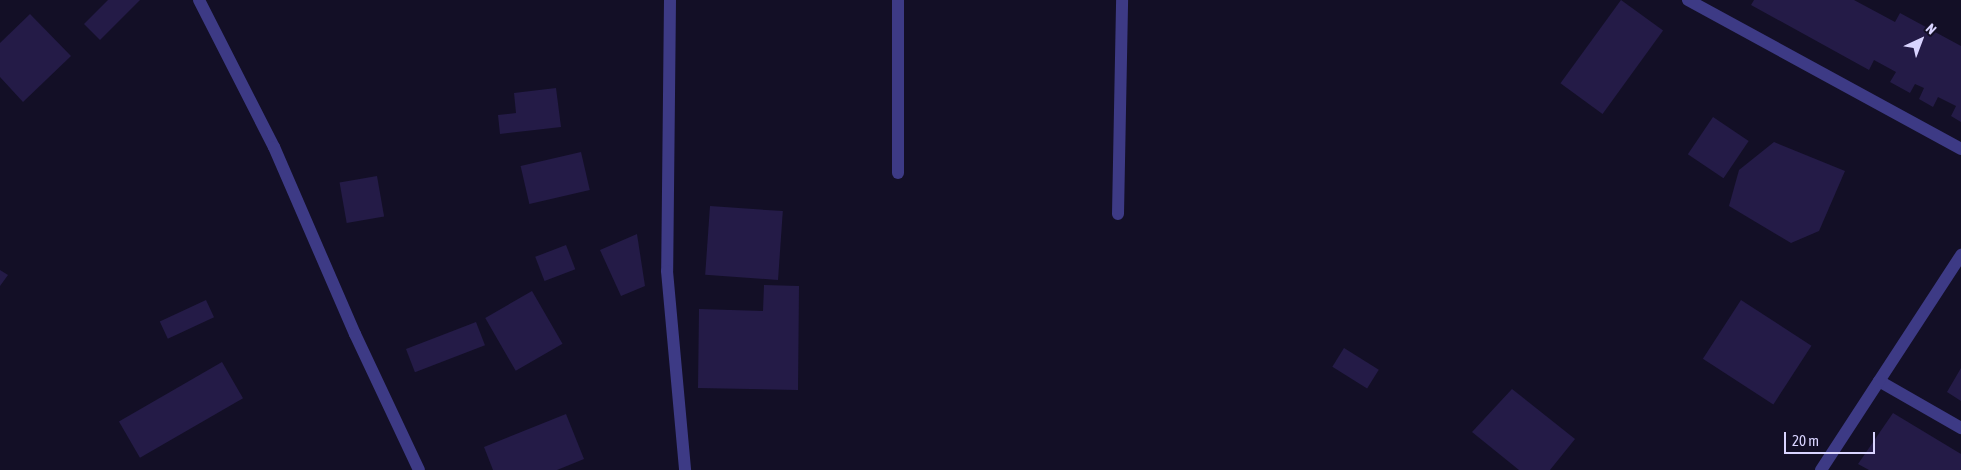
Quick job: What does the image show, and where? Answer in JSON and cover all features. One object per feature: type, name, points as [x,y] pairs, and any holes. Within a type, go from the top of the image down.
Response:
[{"type":"street","points":[[199,0],[274,147],[355,334],[419,470]]},
{"type":"street","points":[[670,0],[666,271],[685,470]]},
{"type":"street","points":[[898,0],[898,173]]},
{"type":"street","points":[[1118,214],[1122,0]]},
{"type":"street","points":[[1688,0],[1703,3],[1961,149]]},
{"type":"street","points":[[1821,470],[1961,255]]},
{"type":"street","points":[[1879,381],[1961,428]]},
{"type":"building","points":[[108,0],[140,0],[100,40],[84,24]]},
{"type":"building","points":[[1621,0],[1663,31],[1603,114],[1560,83]]},
{"type":"building","points":[[1754,0],[1854,0],[1895,22],[1900,13],[1961,46],[1961,122],[1951,116],[1956,106],[1938,97],[1933,107],[1919,99],[1924,88],[1915,84],[1910,93],[1890,82],[1896,72],[1874,60],[1869,70],[1751,5]]},
{"type":"building","points":[[30,14],[71,56],[23,102],[0,77],[0,43]]},
{"type":"building","points":[[556,88],[561,127],[500,134],[498,115],[516,113],[514,93]]},
{"type":"building","points":[[1713,117],[1749,141],[1723,178],[1688,154]]},
{"type":"building","points":[[1774,142],[1845,171],[1819,231],[1791,243],[1729,206],[1739,170]]},
{"type":"building","points":[[581,152],[590,190],[529,204],[521,166]]},
{"type":"building","points":[[377,176],[384,216],[347,223],[340,183]]},
{"type":"building","points":[[710,206],[783,211],[778,280],[705,275]]},
{"type":"building","points":[[637,234],[645,286],[621,296],[600,250]]},
{"type":"building","points":[[566,245],[575,269],[545,281],[535,257]]},
{"type":"building","points":[[0,270],[8,275],[0,286]]},
{"type":"building","points":[[764,285],[799,286],[798,390],[698,388],[699,309],[763,311]]},
{"type":"building","points":[[532,291],[562,344],[516,371],[485,318]]},
{"type":"building","points":[[206,300],[214,317],[168,339],[160,322]]},
{"type":"building","points":[[1741,300],[1811,346],[1773,404],[1703,359]]},
{"type":"building","points":[[476,322],[485,345],[415,372],[406,349]]},
{"type":"building","points":[[1344,348],[1379,370],[1367,388],[1332,367]]},
{"type":"building","points":[[222,362],[243,398],[140,458],[119,422]]},
{"type":"building","points":[[1961,368],[1961,401],[1947,392]]},
{"type":"building","points":[[1512,389],[1575,439],[1550,470],[1519,470],[1472,432]]},
{"type":"building","points":[[1893,413],[1961,454],[1961,470],[1869,470],[1858,464]]},
{"type":"building","points":[[566,414],[584,459],[557,470],[493,470],[484,447]]}]
